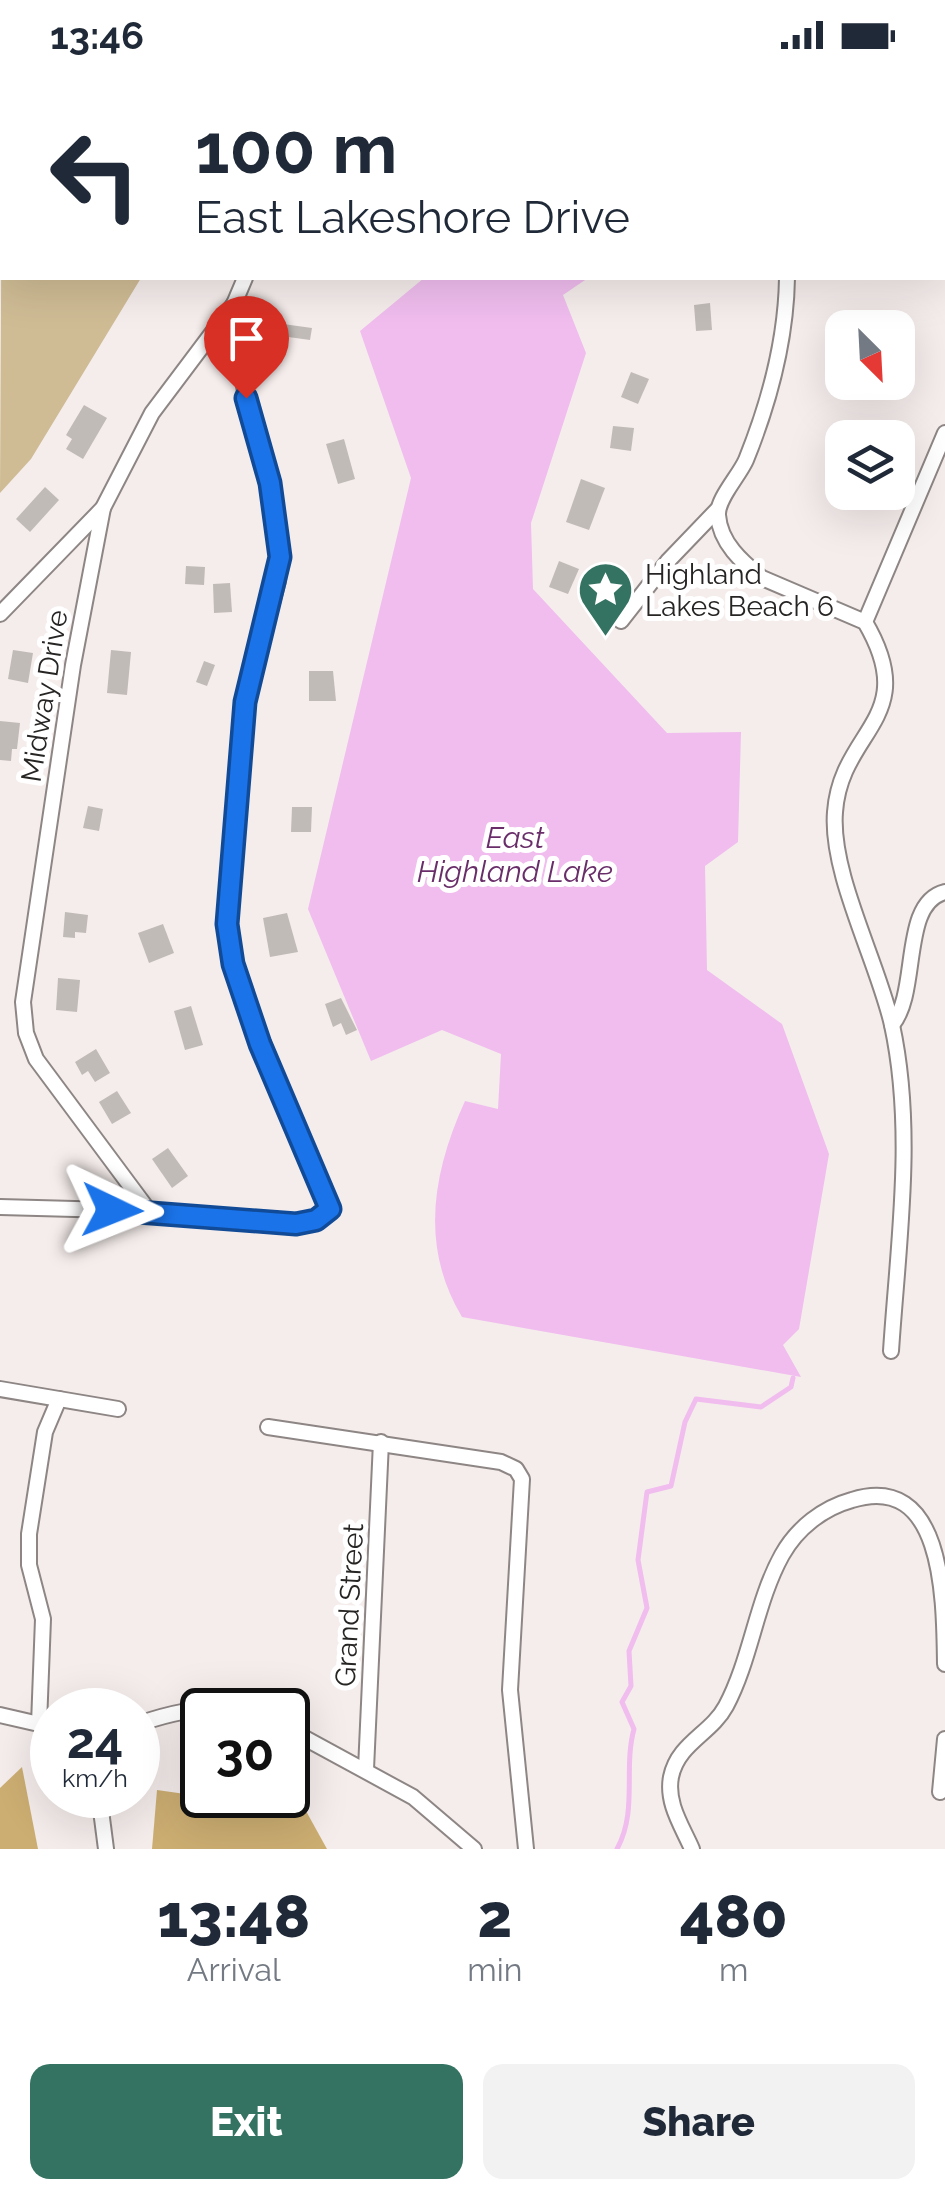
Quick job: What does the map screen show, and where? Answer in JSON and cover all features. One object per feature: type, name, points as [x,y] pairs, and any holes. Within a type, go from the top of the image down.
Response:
[{"type":"street","points":[[0,614],[103,508],[152,414],[234,304],[245,280]]},
{"type":"street","points":[[621,621],[668,562],[718,510],[746,461],[780,350],[787,280]]},
{"type":"street","points":[[0,1207],[149,1211],[296,1224],[326,1215],[331,1202],[264,1054],[233,964],[227,924],[245,702],[280,557],[270,483],[246,398],[234,304]]},
{"type":"street","points":[[865,622],[945,434]]},
{"type":"street","name":"Midway Drive","points":[[103,508],[73,665],[23,1002],[26,1033],[36,1059],[149,1211]]},
{"type":"street","points":[[718,510],[721,529],[732,551],[748,567],[762,578],[865,622],[880,646],[887,689],[879,714],[844,778],[835,810],[836,834],[892,1025],[904,1124],[891,1352]]},
{"type":"street","points":[[892,1025],[902,1014],[918,920],[925,904],[935,894],[945,892]]},
{"type":"street","points":[[0,1389],[118,1409]]},
{"type":"street","points":[[45,1688],[43,1619],[30,1564],[29,1534],[45,1432],[59,1399]]},
{"type":"street","points":[[268,1426],[501,1462],[516,1470],[522,1479],[510,1690],[526,1849]]},
{"type":"street","name":"Grand Street","points":[[366,1769],[382,1442]]},
{"type":"street","points":[[692,1849],[672,1805],[670,1780],[677,1758],[726,1706],[768,1585],[784,1552],[806,1525],[829,1506],[862,1496],[892,1496],[917,1508],[944,1566],[945,1664]]},
{"type":"street","points":[[0,1715],[30,1722]]},
{"type":"street","points":[[310,1740],[413,1798],[474,1849]]},
{"type":"street","points":[[940,1792],[945,1740]]},
{"type":"street","points":[[102,1818],[106,1849]]},
{"type":"shaded area","points":[[1,280],[140,280],[31,459],[0,493]]},
{"type":"shaded area","points":[[22,1767],[38,1849],[0,1849],[0,1788]]},
{"type":"shaded area","points":[[160,1790],[180,1793],[180,1818],[310,1818],[327,1849],[152,1849],[155,1818],[160,1818]]},
{"type":"water","name":"East Highland Lake","points":[[422,280],[585,280],[563,295],[586,353],[531,523],[533,589],[667,733],[741,732],[738,842],[705,866],[707,970],[782,1024],[829,1154],[799,1329],[783,1345],[801,1377],[462,1317],[449,1291],[436,1237],[438,1183],[465,1101],[498,1109],[501,1054],[442,1030],[371,1061],[308,909],[411,478],[360,331]]},
{"type":"building","points":[[710,303],[712,330],[696,331],[694,305]]},
{"type":"building","points":[[283,324],[312,328],[310,340],[281,336]]},
{"type":"building","points":[[631,372],[649,379],[638,404],[621,397]]},
{"type":"building","points":[[84,405],[107,418],[83,459],[66,449],[72,439],[66,435]]},
{"type":"building","points":[[613,426],[634,428],[631,451],[610,448]]},
{"type":"building","points":[[344,439],[355,479],[338,484],[326,444]]},
{"type":"building","points":[[581,479],[605,488],[589,530],[566,522]]},
{"type":"building","points":[[45,487],[59,500],[30,532],[16,519]]},
{"type":"building","points":[[559,561],[579,569],[568,594],[549,587]]},
{"type":"building","points":[[186,566],[205,567],[204,585],[185,584]]},
{"type":"building","points":[[230,583],[232,612],[214,613],[213,584]]},
{"type":"building","points":[[13,650],[33,653],[28,683],[8,679]]},
{"type":"building","points":[[111,650],[131,652],[127,695],[107,693]]},
{"type":"building","points":[[204,661],[215,665],[207,686],[196,682]]},
{"type":"building","points":[[309,671],[333,671],[336,701],[309,701]]},
{"type":"building","points":[[0,721],[20,723],[17,749],[12,749],[11,761],[0,760]]},
{"type":"building","points":[[88,806],[103,809],[99,831],[83,828]]},
{"type":"building","points":[[292,807],[312,807],[311,832],[291,832]]},
{"type":"building","points":[[65,912],[88,915],[86,933],[75,932],[75,938],[63,937]]},
{"type":"building","points":[[287,913],[298,952],[270,957],[263,918]]},
{"type":"building","points":[[163,924],[174,953],[149,963],[138,933]]},
{"type":"building","points":[[58,978],[80,980],[77,1012],[56,1010]]},
{"type":"building","points":[[341,998],[357,1030],[346,1035],[341,1023],[333,1027],[325,1004]]},
{"type":"building","points":[[191,1006],[203,1045],[185,1050],[174,1011]]},
{"type":"building","points":[[96,1049],[110,1073],[95,1082],[88,1071],[82,1075],[75,1062]]},
{"type":"building","points":[[117,1091],[131,1113],[112,1124],[99,1102]]},
{"type":"building","points":[[168,1148],[188,1176],[172,1188],[152,1159]]},
{"type":"waterway","points":[[617,1849],[627,1820],[634,1729],[622,1702],[631,1686],[629,1651],[647,1608],[638,1560],[647,1492],[671,1486],[685,1422],[696,1399],[761,1407],[791,1387],[793,1378]]},
{"type":"place","name":"Highland Lakes Beach 6","points":[[606,639]]},
{"type":"route","points":[[112,1210],[296,1224],[316,1220],[330,1209],[331,1202],[260,1044],[233,964],[227,924],[245,702],[278,581],[280,557],[270,483],[246,398]]}]
